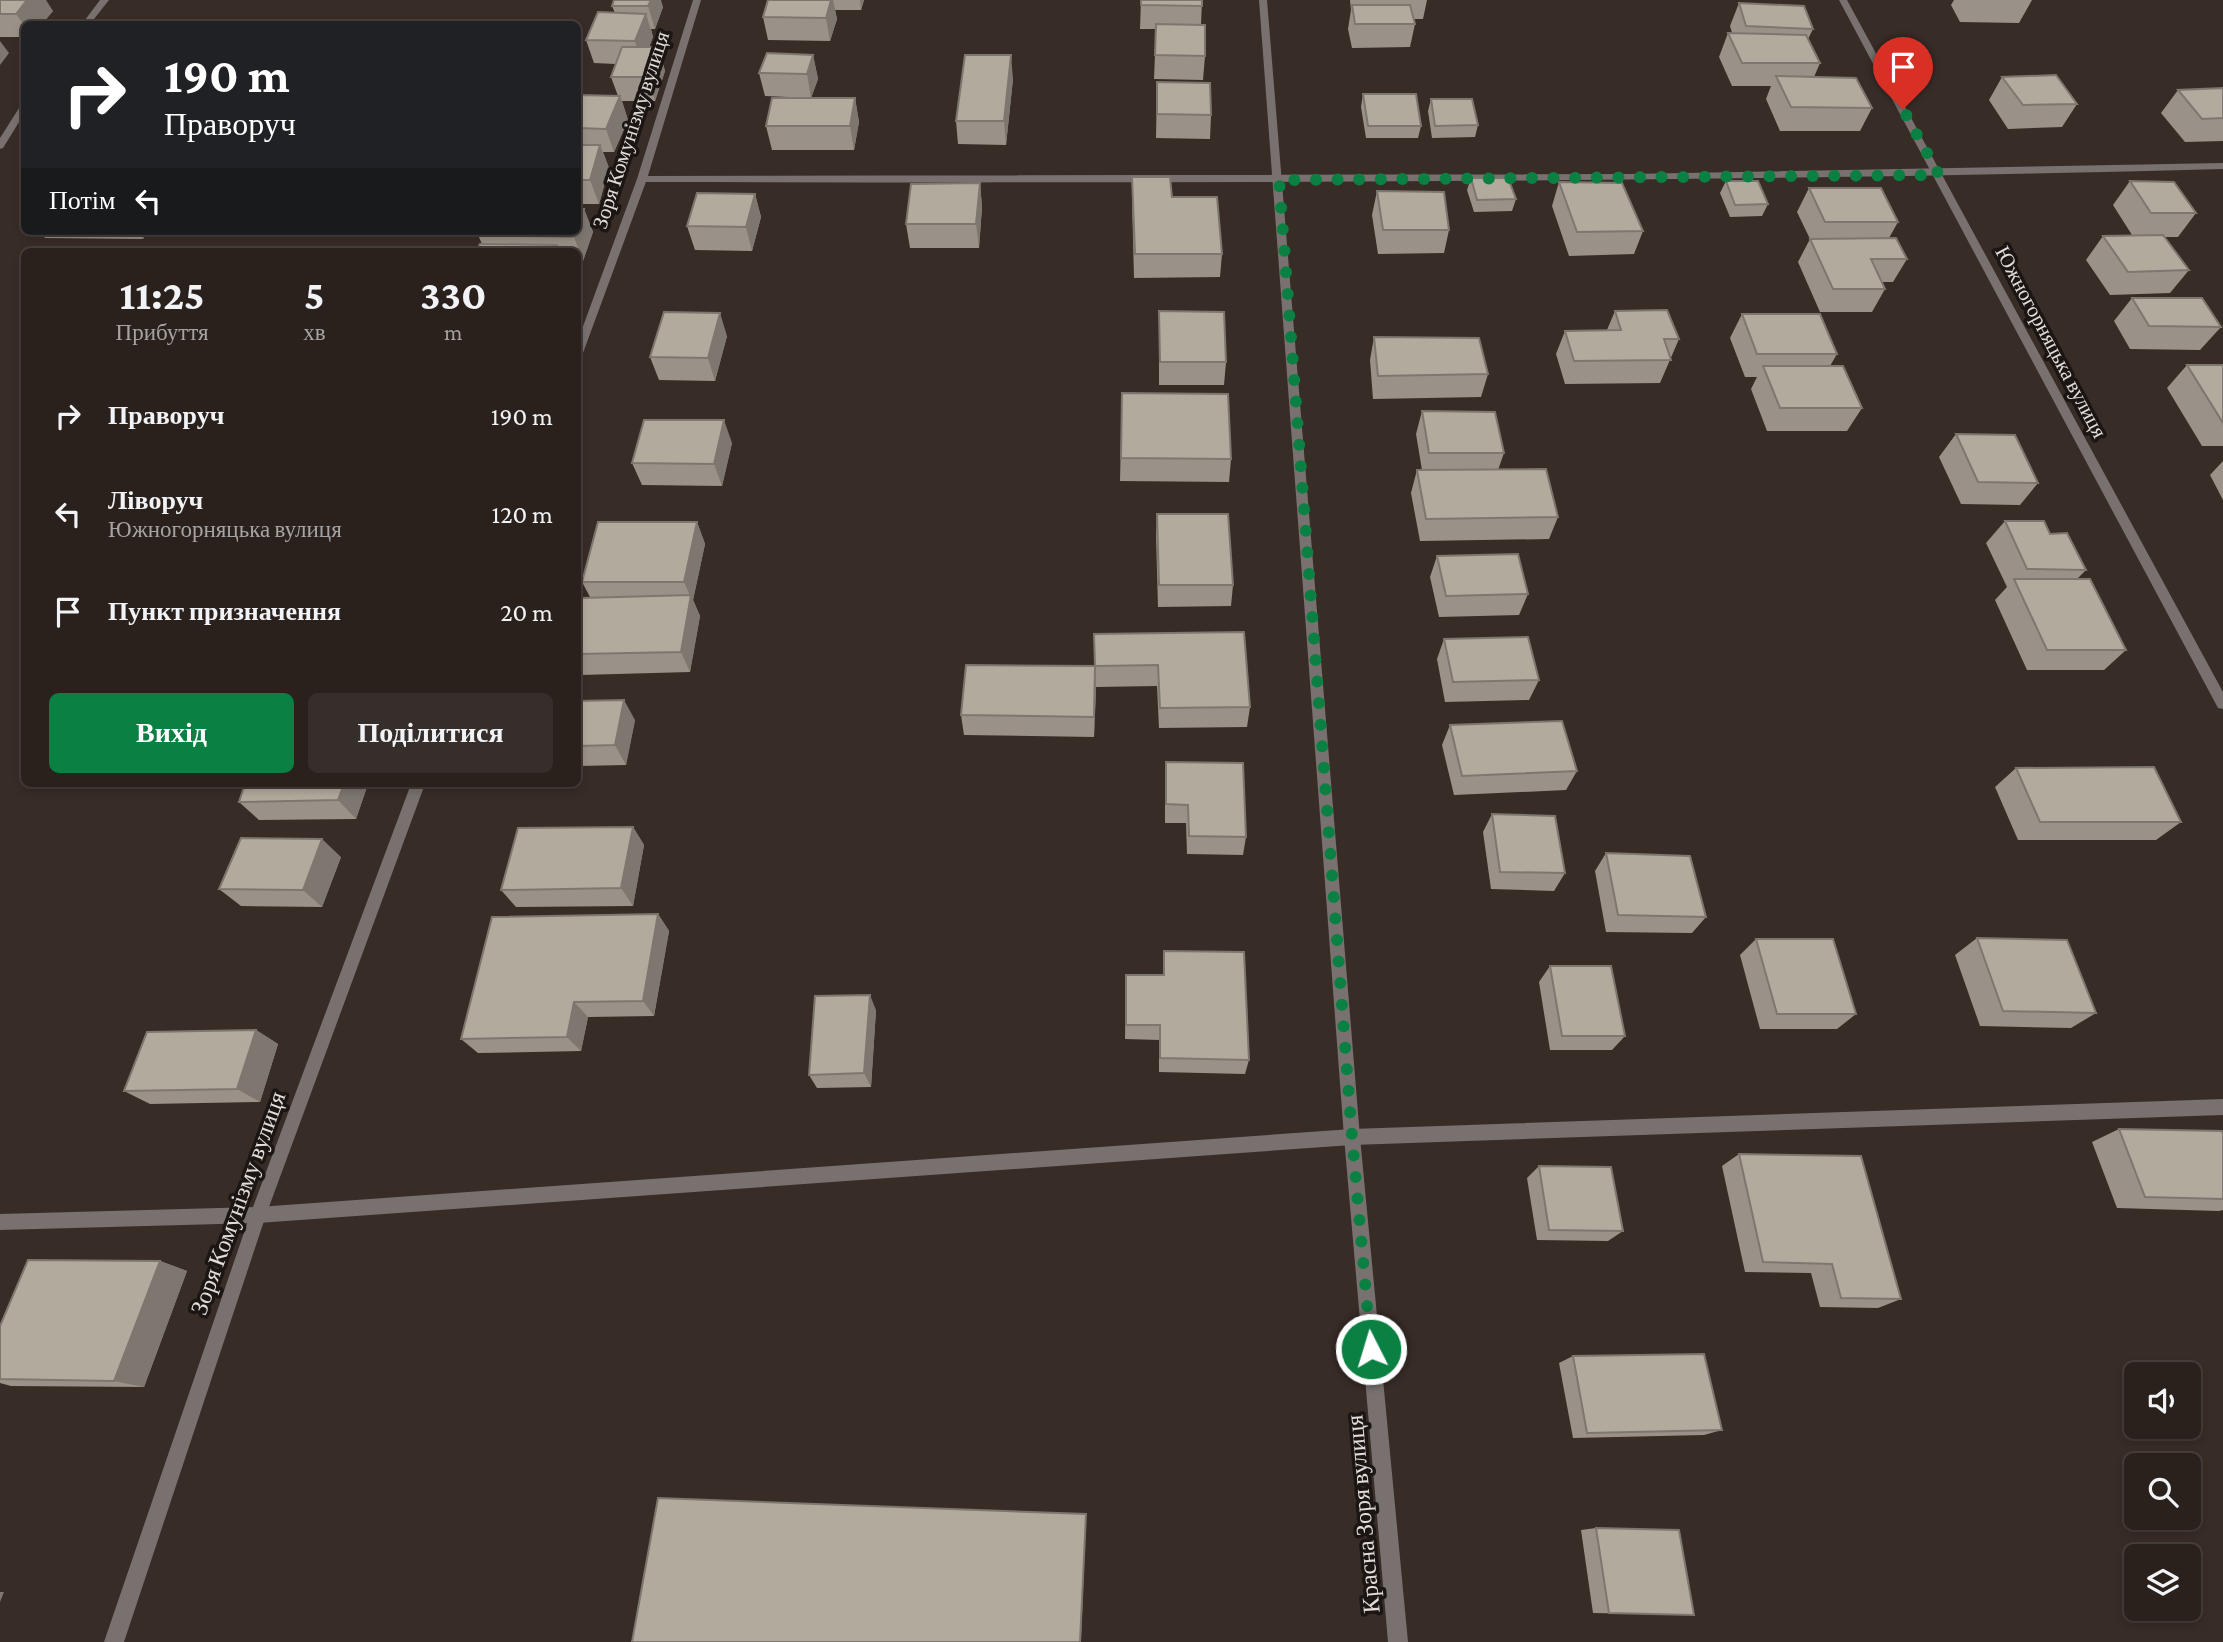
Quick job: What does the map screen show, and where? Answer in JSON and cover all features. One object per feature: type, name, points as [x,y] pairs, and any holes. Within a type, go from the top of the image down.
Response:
[{"type":"street","points":[[88,21],[104,0]]},
{"type":"street","name":"Зоря Комунізму вулиця","points":[[581,345],[642,179],[697,0]]},
{"type":"street","name":"Красна Зоря вулиця","points":[[1263,0],[1352,1137],[1398,1642]]},
{"type":"street","name":"Южногорняцька вулиця","points":[[1843,0],[2223,704]]},
{"type":"street","points":[[0,146],[21,112]]},
{"type":"street","points":[[642,179],[1279,180],[1939,175],[2223,166]]},
{"type":"street","name":"Зоря Комунізму вулиця","points":[[114,1642],[258,1215],[417,787]]},
{"type":"street","points":[[0,1222],[258,1215],[1352,1137],[2223,1107]]},
{"type":"building","points":[[0,0],[27,0],[16,14],[0,14]]},
{"type":"building","points":[[614,0],[651,0],[648,6],[612,6]]},
{"type":"building","points":[[768,0],[831,0],[826,18],[763,17]]},
{"type":"building","points":[[1141,0],[1202,0],[1202,6],[1141,5]]},
{"type":"building","points":[[1739,3],[1804,6],[1813,29],[1746,26]]},
{"type":"building","points":[[1352,5],[1410,5],[1415,24],[1355,24]]},
{"type":"building","points":[[598,12],[646,14],[635,41],[586,40]]},
{"type":"building","points":[[1156,24],[1205,25],[1205,56],[1155,55]]},
{"type":"building","points":[[1728,33],[1806,35],[1820,63],[1742,63]]},
{"type":"building","points":[[622,47],[658,47],[648,77],[611,77]]},
{"type":"building","points":[[767,53],[813,55],[807,74],[759,73]]},
{"type":"building","points":[[965,55],[1011,55],[1004,121],[956,121]]},
{"type":"building","points":[[2056,75],[2077,104],[2023,105],[2002,77]]},
{"type":"building","points":[[1776,76],[1856,78],[1872,108],[1791,107]]},
{"type":"building","points":[[1157,82],[1210,83],[1211,115],[1157,114]]},
{"type":"building","points":[[2223,88],[2223,118],[2202,119],[2178,90]]},
{"type":"building","points":[[1363,94],[1416,94],[1421,126],[1368,126]]},
{"type":"building","points":[[581,95],[620,96],[606,129],[581,128]]},
{"type":"building","points":[[772,98],[855,98],[850,126],[766,126]]},
{"type":"building","points":[[1431,99],[1472,99],[1478,125],[1435,126]]},
{"type":"building","points":[[581,145],[600,145],[590,180],[581,180]]},
{"type":"building","points":[[1132,177],[1170,177],[1172,197],[1217,197],[1222,254],[1135,254]]},
{"type":"building","points":[[1471,178],[1508,178],[1516,199],[1477,200]]},
{"type":"building","points":[[1726,181],[1758,181],[1768,204],[1735,205]]},
{"type":"building","points":[[2130,181],[2174,182],[2196,213],[2151,213]]},
{"type":"building","points":[[1559,182],[1622,183],[1643,231],[1577,232]]},
{"type":"building","points":[[980,183],[976,224],[906,224],[911,184]]},
{"type":"building","points":[[1809,188],[1881,188],[1898,222],[1825,222]]},
{"type":"building","points":[[1377,191],[1444,192],[1449,230],[1383,230]]},
{"type":"building","points":[[697,193],[755,194],[746,227],[687,226]]},
{"type":"building","points":[[478,235],[575,235],[574,237]]},
{"type":"building","points":[[2163,235],[2189,270],[2128,272],[2103,236]]},
{"type":"building","points":[[1896,238],[1907,259],[1871,259],[1885,289],[1833,289],[1810,239]]},
{"type":"building","points":[[480,244],[557,245],[556,248],[478,248]]},
{"type":"building","points":[[2132,298],[2202,298],[2221,327],[2149,326]]},
{"type":"building","points":[[1667,310],[1679,339],[1664,339],[1671,360],[1574,361],[1565,331],[1621,330],[1615,311]]},
{"type":"building","points":[[1159,311],[1224,312],[1226,362],[1160,362]]},
{"type":"building","points":[[664,312],[720,313],[708,358],[650,357]]},
{"type":"building","points":[[1742,314],[1820,314],[1837,354],[1757,354]]},
{"type":"building","points":[[1374,337],[1479,338],[1488,374],[1378,376]]},
{"type":"building","points":[[2187,365],[2223,365],[2223,423]]},
{"type":"building","points":[[1763,366],[1843,366],[1862,408],[1780,408]]},
{"type":"building","points":[[1122,393],[1228,394],[1231,459],[1121,458]]},
{"type":"building","points":[[1422,411],[1495,412],[1504,453],[1429,453]]},
{"type":"building","points":[[644,420],[724,420],[714,464],[632,463]]},
{"type":"building","points":[[1956,434],[2015,435],[2038,483],[1978,482]]},
{"type":"building","points":[[1546,469],[1558,517],[1426,519],[1417,470]]},
{"type":"building","points":[[1157,514],[1228,514],[1233,585],[1159,585]]},
{"type":"building","points":[[2005,521],[2044,521],[2050,534],[2067,533],[2086,570],[2027,569]]},
{"type":"building","points":[[598,522],[697,522],[684,582],[582,582]]},
{"type":"building","points":[[1518,554],[1528,594],[1446,596],[1437,556]]},
{"type":"building","points":[[2014,579],[2090,579],[2126,650],[2047,650]]},
{"type":"building","points":[[691,595],[681,652],[581,654],[582,598]]},
{"type":"building","points":[[1244,632],[1250,707],[1160,708],[1158,665],[1095,666],[1094,634]]},
{"type":"building","points":[[1528,637],[1539,680],[1453,682],[1444,639]]},
{"type":"building","points":[[966,665],[1095,666],[1094,717],[961,715]]},
{"type":"building","points":[[624,700],[615,745],[581,746],[581,701]]},
{"type":"building","points":[[1562,721],[1577,771],[1462,776],[1450,725]]},
{"type":"building","points":[[1166,762],[1243,763],[1246,837],[1189,836],[1188,805],[1166,804]]},
{"type":"building","points":[[2154,767],[2181,822],[2040,822],[2016,768]]},
{"type":"building","points":[[244,787],[343,787],[338,800],[239,802]]},
{"type":"building","points":[[1492,814],[1555,816],[1565,873],[1500,872]]},
{"type":"building","points":[[633,827],[621,888],[501,890],[518,828]]},
{"type":"building","points":[[241,838],[322,839],[303,890],[219,889]]},
{"type":"building","points":[[1606,853],[1690,856],[1706,917],[1618,915]]},
{"type":"building","points":[[658,914],[643,1001],[574,1002],[567,1037],[461,1039],[492,917]]},
{"type":"building","points":[[1977,938],[2067,940],[2096,1013],[2003,1011]]},
{"type":"building","points":[[1756,939],[1833,939],[1856,1014],[1777,1014]]},
{"type":"building","points":[[1164,951],[1244,952],[1249,1060],[1160,1058],[1160,1025],[1126,1025],[1126,975],[1164,975]]},
{"type":"building","points":[[1550,966],[1611,966],[1625,1036],[1562,1036]]},
{"type":"building","points":[[870,995],[864,1073],[809,1075],[815,996]]},
{"type":"building","points":[[256,1030],[237,1089],[124,1091],[147,1032]]},
{"type":"building","points":[[2119,1129],[2222,1131],[2223,1199],[2145,1197]]},
{"type":"building","points":[[1739,1154],[1861,1156],[1901,1299],[1841,1298],[1832,1264],[1763,1262]]},
{"type":"building","points":[[1539,1166],[1611,1167],[1623,1231],[1549,1230]]},
{"type":"building","points":[[28,1260],[160,1261],[114,1381],[0,1379],[0,1326]]},
{"type":"building","points":[[1704,1354],[1722,1430],[1587,1433],[1573,1356]]},
{"type":"building","points":[[658,1498],[1086,1514],[1080,1642],[632,1642]]},
{"type":"building","points":[[1596,1528],[1679,1530],[1694,1615],[1609,1613]]},
{"type":"route","points":[[1371,1349],[1352,1137],[1279,180],[1939,175],[1903,109]]}]
